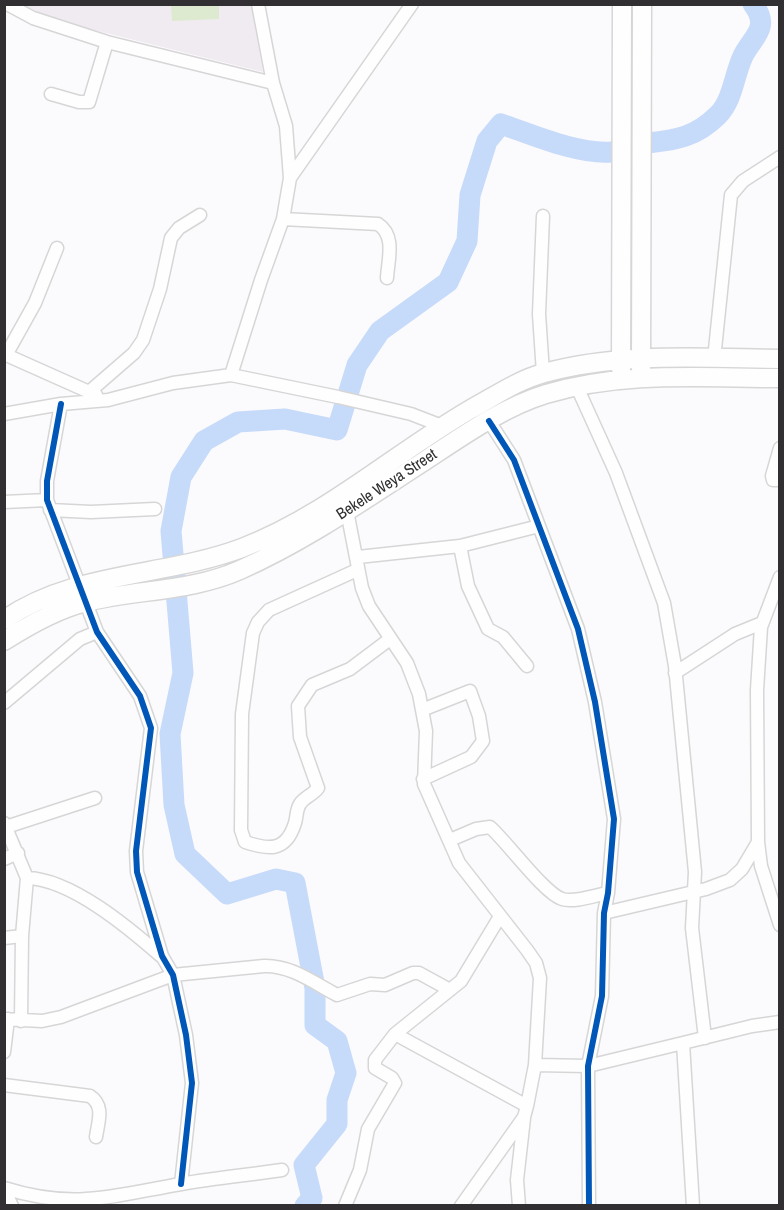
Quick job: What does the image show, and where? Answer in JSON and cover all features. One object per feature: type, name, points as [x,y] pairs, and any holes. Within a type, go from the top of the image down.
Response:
[{"type":"main road","points":[[621,378],[619,166],[622,4]]},
{"type":"main road","points":[[641,367],[642,4]]},
{"type":"main road","points":[[596,362],[616,334],[620,322]]},
{"type":"main road","points":[[640,326],[657,346],[676,359]]},
{"type":"main road","points":[[6,616],[243,547],[293,523],[442,426],[510,387],[543,373],[621,359],[641,367],[676,359],[780,359]]},
{"type":"main road","name":"Bekele Weya Street","points":[[4,641],[44,619],[82,594],[181,588],[241,569],[297,542],[489,421],[544,394],[621,378],[641,367],[780,378]]},
{"type":"street","points":[[8,4],[33,18],[107,42],[273,83]]},
{"type":"street","points":[[231,375],[283,219],[290,178],[286,126],[273,83],[258,4]]},
{"type":"street","points":[[290,178],[412,4]]},
{"type":"street","points":[[51,94],[79,102],[89,102],[107,42]]},
{"type":"street","points":[[714,358],[730,195],[743,181],[780,157]]},
{"type":"street","points":[[89,392],[134,353],[143,340],[159,289],[171,238],[179,228],[200,215]]},
{"type":"street","points":[[543,216],[540,314],[543,373]]},
{"type":"street","points":[[283,219],[378,224],[390,237],[387,278]]},
{"type":"street","points":[[57,248],[35,303],[5,355],[108,399]]},
{"type":"street","points":[[4,414],[108,399],[173,383],[231,375],[256,378],[411,414],[442,426]]},
{"type":"street","points":[[577,387],[616,473],[664,603],[675,673],[695,872],[692,928],[705,1038]]},
{"type":"street","points":[[61,404],[47,481],[48,505],[97,632],[140,696],[151,728],[145,794],[136,851],[137,872],[162,957],[173,975],[186,1035],[192,1083],[181,1184]]},
{"type":"street","points":[[489,421],[514,459],[578,629],[595,702],[614,819],[608,893],[604,913],[602,996],[588,1066],[589,1206]]},
{"type":"street","points":[[780,448],[772,476],[773,480],[780,480]]},
{"type":"street","points":[[4,502],[48,505],[91,512],[155,509]]},
{"type":"street","points":[[347,512],[352,542],[358,557],[357,570],[369,606],[407,663],[422,710],[426,731],[423,779],[459,863],[500,918],[528,950],[536,963],[540,978],[534,1065],[518,1180],[519,1206]]},
{"type":"street","points":[[358,557],[460,546],[538,525]]},
{"type":"street","points":[[460,546],[468,586],[488,629],[503,637],[527,666]]},
{"type":"street","points":[[357,570],[269,610],[258,622],[253,633],[242,714],[241,830],[245,842],[266,849],[274,849],[291,833],[301,802],[318,788],[297,722],[298,706],[303,695],[322,679],[350,669],[390,639]]},
{"type":"street","points":[[780,577],[762,623],[757,690],[758,842],[761,866],[780,925]]},
{"type":"street","points":[[675,673],[735,634],[762,623]]},
{"type":"street","points":[[4,703],[80,639],[97,632]]},
{"type":"street","points":[[422,710],[470,691],[479,716],[483,741],[471,757],[423,779]]},
{"type":"street","points":[[21,1020],[22,936],[27,878],[5,825],[95,798]]},
{"type":"street","points":[[450,840],[476,829],[490,827],[519,855],[537,880],[558,897],[566,900],[608,893]]},
{"type":"street","points":[[604,913],[730,880],[742,869],[758,842]]},
{"type":"street","points":[[4,859],[18,854]]},
{"type":"street","points":[[27,878],[50,881],[73,893],[118,922],[162,957]]},
{"type":"street","points":[[345,1206],[360,1170],[368,1129],[394,1083],[392,1078],[375,1068],[375,1060],[395,1034],[450,990],[468,971],[500,918]]},
{"type":"street","points":[[4,938],[22,936]]},
{"type":"street","points":[[4,1052],[6,1019],[61,1017],[173,975],[276,966],[343,995],[370,984],[385,985],[419,973],[450,990]]},
{"type":"street","points":[[534,1065],[588,1066],[752,1026],[780,1022]]},
{"type":"street","points":[[395,1034],[526,1111]]},
{"type":"street","points":[[683,1043],[693,1206]]},
{"type":"street","points":[[4,1085],[90,1096],[100,1108],[96,1137]]},
{"type":"street","points":[[461,1206],[526,1111]]},
{"type":"street","points":[[4,1189],[30,1198],[66,1204],[119,1197],[181,1184],[282,1170]]},
{"type":"street","points":[[4,1189],[12,1206]]},
{"type":"shaded area","points":[[24,5],[251,5],[263,72],[54,20]]},
{"type":"green space","points":[[171,5],[219,5],[219,19],[172,21]]},
{"type":"waterway","points":[[305,1206],[312,1198],[304,1165],[337,1124],[337,1100],[346,1073],[337,1041],[315,1025],[315,988],[295,883],[276,879],[227,894],[185,854],[174,805],[170,734],[183,673],[171,531],[181,477],[204,441],[238,422],[285,419],[337,430],[357,365],[380,331],[448,282],[467,241],[470,195],[487,141],[501,124],[556,143],[599,152],[616,151],[677,139],[694,133],[718,115],[727,102],[743,56],[760,26],[758,12],[753,4]]},
{"type":"cycle path","points":[[61,404],[47,481],[47,500],[97,632],[140,696],[151,728],[136,851],[137,872],[162,956],[173,975],[186,1035],[192,1083],[181,1184]]},
{"type":"cycle path","points":[[489,421],[514,460],[578,629],[595,702],[614,819],[608,893],[604,913],[602,996],[588,1066],[589,1206]]}]
